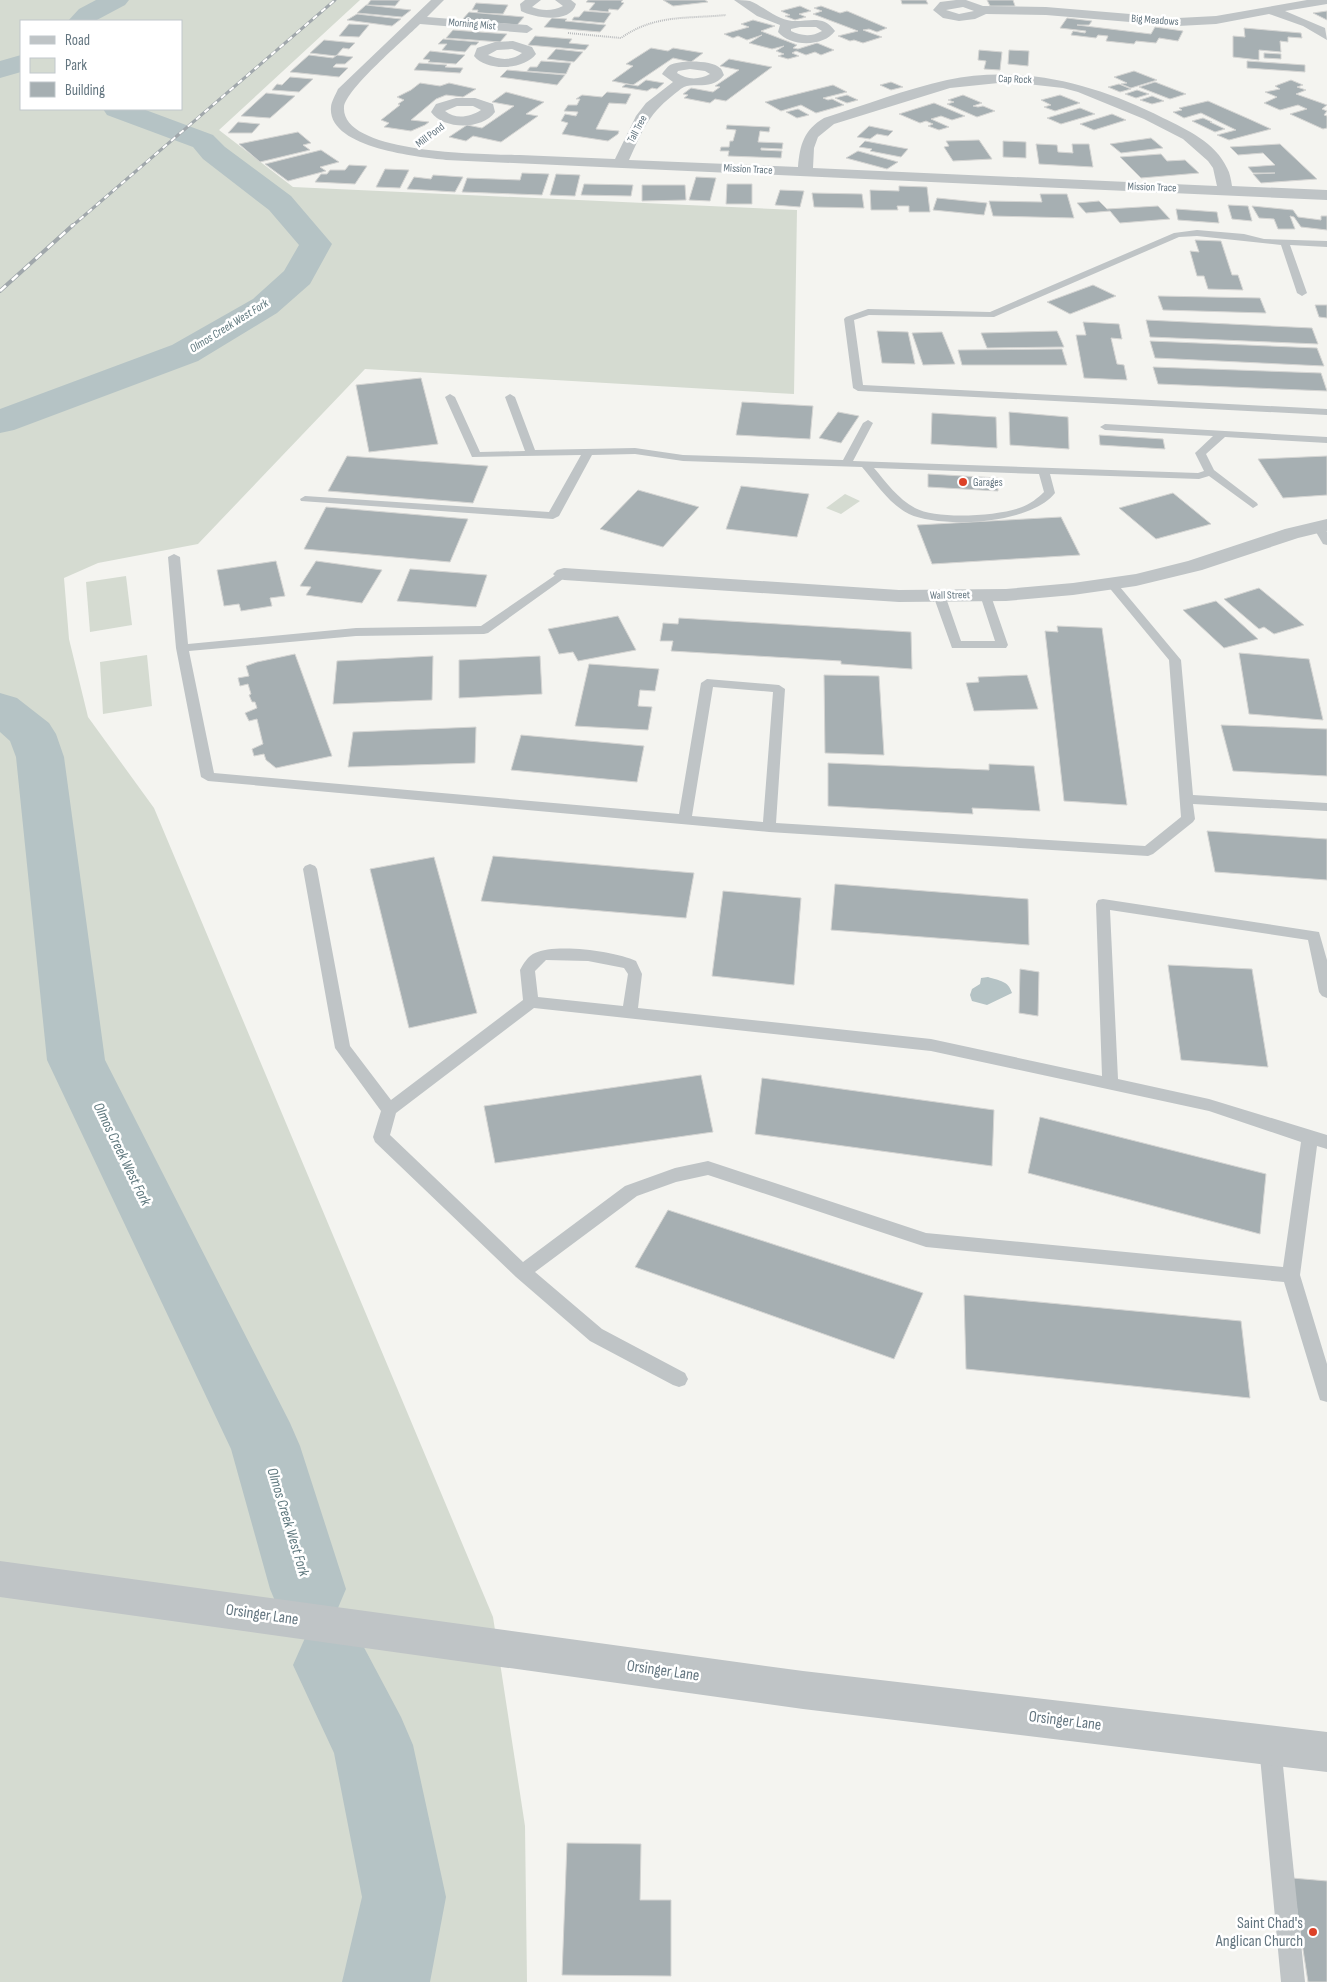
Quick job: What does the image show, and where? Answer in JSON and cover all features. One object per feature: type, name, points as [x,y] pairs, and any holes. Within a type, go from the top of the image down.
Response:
[{"type":"street","name":"Mission Trace","points":[[438,0],[345,88],[338,99],[336,110],[346,127],[360,137],[409,151],[446,156],[1327,195]]},
{"type":"street","points":[[535,0],[528,2],[525,8],[541,14],[559,13],[570,8],[570,4],[561,0]]},
{"type":"street","points":[[740,0],[754,10],[790,24]]},
{"type":"street","name":"Big Meadows","points":[[981,10],[1046,10],[1178,22],[1216,20],[1327,0]]},
{"type":"street","points":[[1249,1],[1308,25],[1327,36]]},
{"type":"street","points":[[513,45],[541,14]]},
{"type":"street","name":"Morning Mist","points":[[417,20],[527,29]]},
{"type":"street","name":"Cap Rock","points":[[805,172],[807,144],[810,134],[830,120],[948,84],[986,78],[1008,78],[1042,80],[1083,89],[1177,129],[1199,143],[1213,158],[1220,168],[1226,190]]},
{"type":"street","name":"Tall Tree","points":[[620,163],[641,119],[651,106],[683,81]]},
{"type":"street","name":"Mill Pond","points":[[437,130],[451,120]]},
{"type":"street","name":"Mill Pond","points":[[409,151],[423,141]]},
{"type":"street","name":"Wall Street","points":[[564,574],[899,596],[986,595],[1073,589],[1111,584],[1195,566],[1292,533],[1324,532]]},
{"type":"street","name":"Orsinger Lane","points":[[0,1578],[802,1690],[1327,1752]]},
{"type":"lane","points":[[1327,244],[1264,242],[1244,237],[1197,233],[1176,235],[991,315],[868,312],[849,319],[858,388],[1327,412]]},
{"type":"lane","points":[[1285,243],[1302,293]]},
{"type":"lane","points":[[450,397],[476,455],[635,451],[683,458],[846,464],[1199,476],[1210,472]]},
{"type":"lane","points":[[510,397],[531,454]]},
{"type":"lane","points":[[846,464],[868,423]]},
{"type":"lane","points":[[1105,427],[1327,440]]},
{"type":"lane","points":[[1221,435],[1200,453],[1210,472],[1253,505]]},
{"type":"lane","points":[[305,499],[553,516],[588,452]]},
{"type":"lane","points":[[865,464],[884,487],[913,512],[937,518],[998,515],[1023,510],[1044,499],[1050,493],[1044,471]]},
{"type":"lane","points":[[174,557],[182,648],[208,777],[769,827],[1148,851],[1188,819],[1175,660],[1111,584]]},
{"type":"lane","points":[[182,648],[356,632],[484,630],[564,574]]},
{"type":"lane","points":[[940,595],[956,645],[1002,645],[986,595]]},
{"type":"lane","points":[[685,820],[707,683],[734,685],[779,689],[769,827]]},
{"type":"lane","points":[[1186,799],[1327,807]]},
{"type":"lane","points":[[310,869],[343,1048],[389,1110]]},
{"type":"lane","points":[[1110,1084],[1103,904],[1314,936],[1327,992]]},
{"type":"lane","points":[[531,1002],[527,970],[537,958],[551,954],[614,959],[628,962],[635,974],[630,1012]]},
{"type":"lane","points":[[678,1380],[596,1335],[522,1272],[381,1137],[389,1110],[531,1002],[930,1046],[1209,1105],[1327,1142]]},
{"type":"lane","points":[[1310,1138],[1291,1275],[1327,1394]]},
{"type":"lane","points":[[522,1272],[631,1191],[675,1175],[708,1168],[926,1240],[1291,1275]]},
{"type":"lane","points":[[1270,1746],[1293,1982]]},
{"type":"path","points":[[527,29],[621,38],[634,27],[648,22],[684,17],[716,16],[754,10]]},
{"type":"green space","points":[[0,0],[360,0],[219,130],[293,187],[797,210],[794,394],[365,369],[198,544],[98,563],[64,578],[69,639],[88,717],[154,808],[493,1617],[525,1826],[527,1982],[0,1982]]},
{"type":"green space","points":[[845,494],[860,501],[841,514],[826,508]]},
{"type":"green space","points":[[126,576],[132,625],[90,632],[86,582]]},
{"type":"green space","points":[[147,655],[152,706],[103,714],[100,662]]},
{"type":"shaded area","points":[[988,977],[1006,983],[1012,993],[987,1005],[972,1001],[970,995],[972,989],[980,984],[981,978]]},
{"type":"building","points":[[371,0],[400,0],[395,6],[367,5]]},
{"type":"building","points":[[588,0],[623,0],[621,2],[624,3],[618,10],[609,9],[608,12],[589,10],[595,3],[586,2]]},
{"type":"building","points":[[663,0],[705,0],[708,2],[673,6]]},
{"type":"building","points":[[901,0],[926,0],[928,4],[902,4]]},
{"type":"building","points":[[987,0],[1013,0],[1015,6],[990,6]]},
{"type":"building","points":[[476,3],[508,5],[503,14],[477,13],[478,10],[472,10]]},
{"type":"building","points":[[366,5],[411,10],[402,17],[357,13]]},
{"type":"building","points":[[800,6],[811,11],[799,14],[806,17],[795,20],[785,16],[790,15],[781,11]]},
{"type":"building","points":[[821,6],[840,13],[847,11],[887,28],[877,32],[869,29],[863,30],[882,37],[863,43],[854,40],[850,41],[838,36],[858,31],[813,14],[822,11],[814,8]]},
{"type":"building","points":[[584,11],[611,13],[604,23],[572,20],[574,17],[579,17]]},
{"type":"building","points":[[1327,11],[1327,20],[1313,13]]},
{"type":"building","points":[[469,12],[524,17],[517,25],[462,20]]},
{"type":"building","points":[[357,14],[401,19],[392,26],[347,20]]},
{"type":"building","points":[[552,18],[606,25],[600,32],[544,27]]},
{"type":"building","points":[[1067,18],[1092,21],[1089,25],[1077,25],[1151,34],[1155,27],[1183,31],[1178,41],[1159,38],[1156,43],[1136,41],[1134,44],[1106,41],[1108,36],[1098,35],[1096,38],[1071,35],[1073,31],[1085,33],[1086,31],[1060,28]]},
{"type":"building","points":[[753,20],[775,26],[761,31],[797,45],[793,48],[798,49],[817,43],[834,50],[821,55],[815,52],[806,55],[796,51],[792,53],[799,56],[788,59],[778,56],[784,54],[776,51],[784,46],[772,49],[749,43],[762,35],[747,40],[738,36],[733,38],[724,34],[749,27],[741,24]]},
{"type":"building","points":[[349,24],[369,25],[359,37],[339,36]]},
{"type":"building","points":[[1244,28],[1301,33],[1302,38],[1288,37],[1288,42],[1280,41],[1281,52],[1259,50],[1259,60],[1233,57],[1233,36],[1245,37]]},
{"type":"building","points":[[453,30],[507,34],[500,42],[446,38]]},
{"type":"building","points":[[535,36],[572,39],[569,43],[589,45],[585,50],[528,45]]},
{"type":"building","points":[[443,39],[479,42],[476,45],[471,45],[465,52],[442,50],[447,44],[438,44]]},
{"type":"building","points":[[324,40],[355,43],[349,49],[343,48],[336,56],[310,53]]},
{"type":"building","points":[[651,48],[668,51],[673,48],[703,53],[691,62],[673,58],[633,85],[612,81],[633,66],[626,64]]},
{"type":"building","points":[[556,49],[583,52],[574,62],[547,59]]},
{"type":"building","points":[[979,50],[1002,52],[1000,70],[984,69],[986,61],[978,60]]},
{"type":"building","points":[[1009,50],[1029,51],[1028,66],[1008,64]]},
{"type":"building","points":[[430,51],[465,55],[456,64],[428,62],[430,60],[423,59]]},
{"type":"building","points":[[1264,53],[1281,54],[1281,59],[1264,58]]},
{"type":"building","points":[[309,55],[333,58],[337,55],[353,57],[345,64],[336,64],[333,67],[348,68],[339,77],[290,72]]},
{"type":"building","points":[[729,59],[772,67],[726,101],[715,99],[710,103],[684,98],[688,95],[683,94],[691,88],[713,92],[720,87],[715,86],[739,70],[720,66]]},
{"type":"building","points":[[541,61],[571,63],[566,74],[527,71],[530,67],[537,67]]},
{"type":"building","points":[[1247,61],[1305,65],[1305,72],[1247,68]]},
{"type":"building","points":[[419,63],[463,68],[460,73],[414,70]]},
{"type":"building","points":[[507,70],[565,75],[557,85],[500,77]]},
{"type":"building","points":[[1134,71],[1157,80],[1131,88],[1121,84],[1127,83],[1114,77]]},
{"type":"building","points":[[290,77],[313,79],[299,92],[272,90],[277,84],[282,85]]},
{"type":"building","points":[[646,80],[664,83],[657,89],[652,88],[647,91],[622,87],[626,84],[638,86]]},
{"type":"building","points":[[1291,80],[1303,85],[1297,87],[1306,90],[1296,94],[1327,105],[1322,109],[1327,111],[1324,115],[1327,116],[1327,128],[1323,129],[1290,114],[1307,109],[1298,105],[1280,110],[1264,103],[1277,97],[1265,92],[1280,89],[1275,86]]},
{"type":"building","points":[[891,82],[903,87],[891,90],[880,85]]},
{"type":"building","points":[[1155,82],[1186,94],[1170,99],[1139,87]]},
{"type":"building","points":[[420,83],[440,86],[449,83],[476,89],[463,97],[446,95],[436,99],[411,120],[429,122],[411,131],[384,127],[389,123],[381,120],[404,100],[397,97]]},
{"type":"building","points":[[1119,84],[1131,89],[1120,92],[1108,87]]},
{"type":"building","points":[[833,85],[847,92],[823,98],[832,99],[844,105],[816,113],[801,105],[781,111],[765,102]]},
{"type":"building","points":[[1137,90],[1149,94],[1136,98],[1125,94]]},
{"type":"building","points":[[506,92],[544,102],[526,114],[538,116],[501,142],[473,136],[466,141],[449,137],[467,125],[482,128],[514,106],[492,102]]},
{"type":"building","points":[[607,92],[631,94],[626,104],[609,103],[596,129],[619,131],[618,134],[608,141],[562,134],[568,123],[561,121],[565,114],[576,116],[578,112],[564,111],[568,105],[577,105],[580,99],[576,99],[582,95],[602,97]]},
{"type":"building","points":[[266,93],[295,96],[270,118],[241,116]]},
{"type":"building","points":[[847,95],[858,100],[847,103],[835,98]]},
{"type":"building","points":[[963,95],[982,103],[973,106],[983,106],[995,111],[977,117],[947,104],[954,102],[948,100]]},
{"type":"building","points":[[1060,95],[1080,103],[1055,111],[1044,107],[1051,105],[1041,100]]},
{"type":"building","points":[[1152,96],[1164,101],[1152,104],[1140,100]]},
{"type":"building","points":[[1208,101],[1271,129],[1229,140],[1217,135],[1236,130],[1201,113],[1184,118],[1173,112],[1182,110],[1179,108]]},
{"type":"building","points":[[934,103],[965,116],[952,120],[941,116],[931,119],[949,127],[939,130],[928,126],[933,124],[926,121],[920,123],[899,114]]},
{"type":"building","points":[[1080,108],[1095,114],[1061,124],[1047,118]]},
{"type":"building","points":[[798,109],[809,115],[797,118],[786,112]]},
{"type":"building","points":[[1112,114],[1126,120],[1094,130],[1080,124]]},
{"type":"building","points":[[1203,118],[1225,129],[1215,132],[1192,121]]},
{"type":"building","points":[[238,122],[260,124],[252,133],[228,133]]},
{"type":"building","points":[[727,125],[770,127],[769,132],[760,131],[758,142],[783,143],[782,149],[761,148],[761,150],[782,151],[781,158],[728,156],[729,151],[720,151],[721,147],[729,147],[736,130],[726,129]]},
{"type":"building","points":[[869,126],[893,131],[888,136],[877,134],[870,139],[857,137]]},
{"type":"building","points":[[298,132],[311,143],[303,145],[310,150],[260,162],[239,144]]},
{"type":"building","points":[[1151,138],[1163,148],[1121,153],[1110,144]]},
{"type":"building","points":[[979,140],[992,159],[953,161],[944,147],[949,146],[946,141]]},
{"type":"building","points":[[865,141],[908,149],[901,157],[859,147]]},
{"type":"building","points":[[1003,141],[1026,142],[1026,158],[1003,157]]},
{"type":"building","points":[[1036,144],[1057,145],[1058,152],[1073,153],[1072,144],[1089,144],[1093,167],[1039,164]]},
{"type":"building","points":[[1280,144],[1317,179],[1261,183],[1253,174],[1275,173],[1253,173],[1248,167],[1275,165],[1263,153],[1238,155],[1230,147]]},
{"type":"building","points":[[321,150],[339,162],[320,167],[326,171],[288,181],[265,164]]},
{"type":"building","points":[[858,151],[898,162],[887,169],[846,158]]},
{"type":"building","points":[[1161,154],[1167,161],[1185,160],[1199,173],[1141,178],[1120,157]]},
{"type":"building","points":[[349,165],[367,166],[355,184],[315,182],[321,174],[327,174],[330,170],[345,170]]},
{"type":"building","points":[[385,169],[409,170],[400,188],[376,187]]},
{"type":"building","points":[[522,173],[549,174],[542,195],[462,192],[467,178],[520,180]]},
{"type":"building","points":[[556,174],[580,175],[575,196],[550,195]]},
{"type":"building","points":[[433,175],[463,177],[455,192],[407,189],[414,177],[431,179]]},
{"type":"building","points":[[696,177],[716,178],[710,201],[689,200]]},
{"type":"building","points":[[584,184],[633,185],[631,196],[581,195]]},
{"type":"building","points":[[727,184],[752,184],[752,204],[726,204]]},
{"type":"building","points":[[642,185],[685,185],[686,200],[642,201]]},
{"type":"building","points":[[899,186],[927,187],[930,212],[909,212],[909,206],[897,206],[898,210],[871,210],[870,190],[899,191]]},
{"type":"building","points":[[780,190],[804,191],[800,207],[775,205]]},
{"type":"building","points":[[812,193],[862,194],[864,208],[814,207]]},
{"type":"building","points":[[1040,194],[1067,194],[1074,218],[993,216],[989,201],[1042,202]]},
{"type":"building","points":[[937,198],[987,203],[984,215],[933,210]]},
{"type":"building","points":[[1099,201],[1107,209],[1158,206],[1170,219],[1120,223],[1110,211],[1086,213],[1077,203]]},
{"type":"building","points":[[1228,205],[1248,206],[1252,221],[1232,219]]},
{"type":"building","points":[[1252,206],[1293,210],[1298,217],[1321,220],[1321,216],[1327,216],[1327,230],[1301,227],[1294,217],[1290,216],[1295,229],[1278,229],[1274,219],[1259,218]]},
{"type":"building","points":[[1176,209],[1217,212],[1219,223],[1178,220]]},
{"type":"building","points":[[1195,240],[1221,241],[1232,275],[1238,275],[1243,290],[1208,289],[1204,276],[1197,276],[1190,251],[1199,252]]},
{"type":"building","points":[[1093,285],[1116,296],[1070,314],[1047,302]]},
{"type":"building","points":[[1158,296],[1260,298],[1266,313],[1163,310]]},
{"type":"building","points":[[1315,305],[1327,305],[1327,318],[1319,317]]},
{"type":"building","points":[[1146,320],[1312,328],[1318,344],[1150,337]]},
{"type":"building","points":[[1083,322],[1119,324],[1122,339],[1111,338],[1117,364],[1124,365],[1127,380],[1084,378],[1076,335],[1086,335]]},
{"type":"building","points":[[877,331],[908,332],[915,364],[882,363]]},
{"type":"building","points":[[1057,331],[1064,347],[987,348],[981,333]]},
{"type":"building","points":[[942,332],[955,364],[923,365],[912,333]]},
{"type":"building","points":[[1150,341],[1317,348],[1324,366],[1155,358]]},
{"type":"building","points":[[1062,349],[1067,365],[962,365],[958,350]]},
{"type":"building","points":[[1153,367],[1321,373],[1327,391],[1158,384]]},
{"type":"building","points":[[421,378],[438,444],[369,452],[356,385]]},
{"type":"building","points":[[742,402],[813,406],[810,439],[736,435]]},
{"type":"building","points":[[838,412],[859,416],[841,443],[819,438]]},
{"type":"building","points":[[1009,412],[1068,417],[1069,449],[1010,445]]},
{"type":"building","points":[[932,413],[996,417],[997,448],[931,444]]},
{"type":"building","points":[[1099,435],[1163,439],[1165,449],[1100,445]]},
{"type":"building","points":[[347,456],[488,466],[473,503],[328,491]]},
{"type":"building","points":[[1327,456],[1327,495],[1283,498],[1258,459]]},
{"type":"building","name":"Garages","points":[[928,474],[998,478],[998,491],[928,487]]},
{"type":"building","points":[[741,486],[809,494],[797,537],[726,529]]},
{"type":"building","points":[[638,490],[699,507],[663,547],[600,529]]},
{"type":"building","points":[[1173,493],[1211,524],[1156,539],[1119,508]]},
{"type":"building","points":[[326,507],[468,519],[450,562],[304,549]]},
{"type":"building","points":[[1061,517],[1080,555],[932,564],[917,525]]},
{"type":"building","points":[[276,561],[285,596],[270,598],[272,606],[241,611],[239,604],[224,606],[217,570]]},
{"type":"building","points":[[316,561],[382,570],[362,603],[306,595],[311,587],[300,586]]},
{"type":"building","points":[[410,569],[487,575],[476,607],[397,601]]},
{"type":"building","points":[[1259,588],[1304,625],[1274,634],[1264,627],[1259,629],[1224,599]]},
{"type":"building","points":[[1216,601],[1258,639],[1224,648],[1183,610]]},
{"type":"building","points":[[618,616],[636,650],[578,661],[573,652],[559,654],[548,629]]},
{"type":"building","points":[[679,618],[911,632],[912,669],[841,664],[841,661],[671,651],[673,641],[660,641],[663,623],[678,624]]},
{"type":"building","points":[[1057,626],[1102,628],[1127,805],[1064,801],[1045,631],[1058,632]]},
{"type":"building","points":[[1239,653],[1309,659],[1323,720],[1249,714]]},
{"type":"building","points":[[295,654],[332,756],[276,768],[266,760],[264,754],[254,756],[252,749],[263,744],[257,719],[249,721],[245,713],[257,708],[249,695],[251,694],[248,684],[240,686],[238,678],[249,676],[246,666]]},
{"type":"building","points":[[433,656],[432,700],[333,704],[337,661]]},
{"type":"building","points":[[540,656],[542,694],[459,698],[459,660]]},
{"type":"building","points":[[589,664],[659,669],[655,691],[640,690],[638,706],[652,707],[648,730],[575,726]]},
{"type":"building","points":[[824,675],[879,676],[884,755],[825,753]]},
{"type":"building","points":[[1027,675],[1038,709],[974,711],[966,683],[979,682],[978,677]]},
{"type":"building","points":[[1221,725],[1327,729],[1327,776],[1233,771]]},
{"type":"building","points":[[476,727],[475,763],[348,767],[353,732]]},
{"type":"building","points":[[521,735],[644,746],[637,782],[511,770]]},
{"type":"building","points":[[828,763],[989,770],[989,764],[1034,766],[1040,811],[972,808],[973,814],[828,806]]},
{"type":"building","points":[[1207,831],[1327,839],[1327,880],[1215,872]]},
{"type":"building","points":[[493,856],[694,873],[686,918],[481,901]]},
{"type":"building","points":[[434,857],[477,1013],[409,1028],[370,869]]},
{"type":"building","points":[[835,884],[1028,899],[1029,945],[831,930]]},
{"type":"building","points":[[723,891],[801,898],[794,985],[712,976]]},
{"type":"building","points":[[1168,965],[1252,969],[1268,1067],[1181,1060]]},
{"type":"building","points":[[1020,969],[1039,972],[1038,1016],[1019,1013]]},
{"type":"building","points":[[701,1075],[713,1132],[495,1163],[484,1106]]},
{"type":"building","points":[[762,1078],[994,1110],[992,1166],[755,1134]]},
{"type":"building","points":[[1040,1117],[1266,1174],[1260,1234],[1028,1173]]},
{"type":"building","points":[[668,1210],[923,1293],[894,1359],[635,1267]]},
{"type":"building","points":[[964,1295],[1241,1321],[1250,1398],[966,1369]]},
{"type":"building","points":[[567,1843],[641,1844],[640,1900],[671,1900],[671,1976],[562,1975]]},
{"type":"building","name":"Saint Chad's Anglican Church","points":[[1292,1878],[1327,1881],[1327,1982],[1308,1982]]},
{"type":"waterway","name":"Olmos Creek West Fork","points":[[82,20],[88,14],[116,0]]},
{"type":"waterway","name":"Olmos Creek West Fork","points":[[0,70],[20,63]]},
{"type":"waterway","name":"Olmos Creek West Fork","points":[[0,422],[185,353],[265,306],[298,277],[316,244],[280,203],[214,153],[203,141],[120,110]]},
{"type":"waterway","name":"Olmos Creek West Fork","points":[[0,708],[32,734],[40,757],[76,1060],[265,1446],[308,1589]]},
{"type":"waterway","name":"Olmos Creek West Fork","points":[[332,1665],[373,1745],[404,1897],[386,1982]]},
{"type":"railway","points":[[71,227],[335,0]]},
{"type":"railway","points":[[0,291],[73,225]]},
{"type":"place","name":"Garages","points":[[963,482]]},
{"type":"place","name":"Saint Chad's Anglican Church","points":[[1313,1932]]}]
